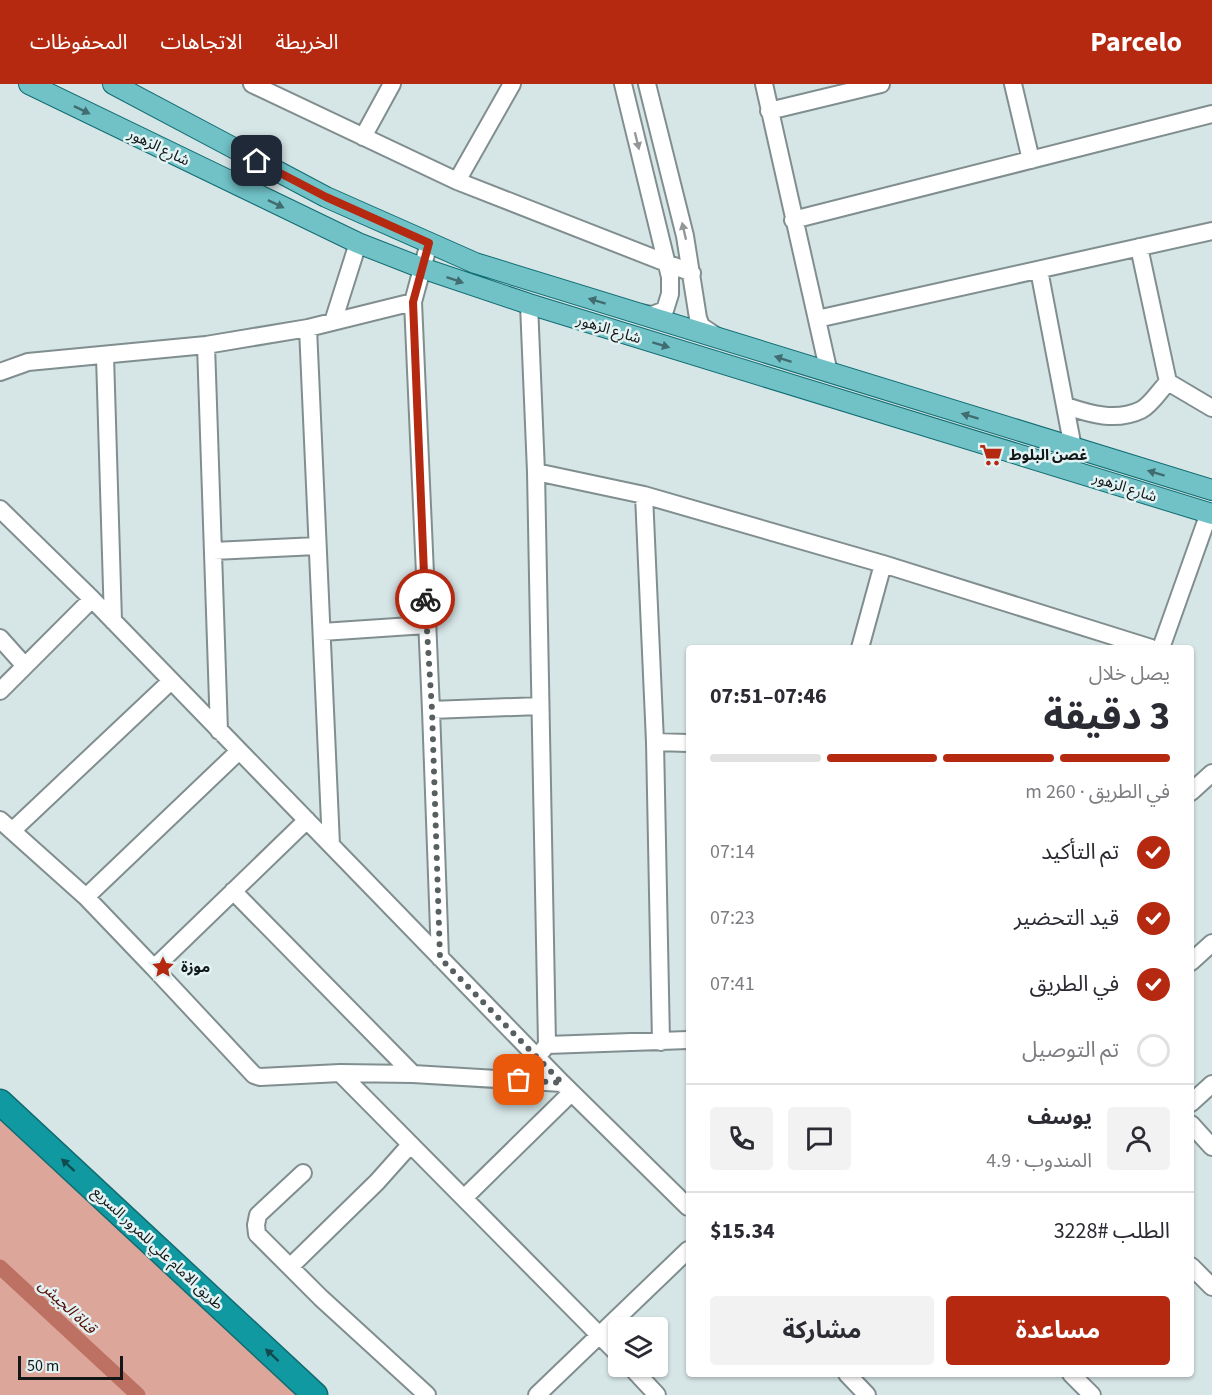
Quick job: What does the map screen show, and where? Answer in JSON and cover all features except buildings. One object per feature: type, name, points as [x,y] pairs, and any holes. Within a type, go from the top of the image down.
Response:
[{"type":"highway","name":"طريق الامام علي للمرور السريع","points":[[0,1102],[315,1395]]},
{"type":"main road","name":"شارع الزهور","points":[[29,84],[358,243],[422,268],[529,304],[1210,514]]},
{"type":"main road","name":"شارع الزهور","points":[[113,84],[326,197],[475,263],[1212,490]]},
{"type":"street","points":[[252,84],[272,89],[363,137],[457,180],[692,273]]},
{"type":"street","points":[[363,137],[392,84]]},
{"type":"street","points":[[457,180],[512,84]]},
{"type":"street","points":[[623,84],[670,277],[668,305],[660,313],[652,315],[636,313]]},
{"type":"street","points":[[647,84],[685,236],[697,313],[701,326],[708,333],[722,339]]},
{"type":"street","points":[[764,84],[829,373]]},
{"type":"street","points":[[769,111],[878,84]]},
{"type":"street","points":[[1012,84],[1031,160]]},
{"type":"street","points":[[793,220],[1212,114]]},
{"type":"street","points":[[817,319],[1212,231]]},
{"type":"street","points":[[333,322],[358,243]]},
{"type":"street","points":[[429,243],[413,302],[426,626],[432,710],[440,958]]},
{"type":"street","points":[[1139,247],[1168,382],[1212,408]]},
{"type":"street","points":[[1039,270],[1073,448]]},
{"type":"street","points":[[0,372],[28,362],[206,345],[308,328],[413,302]]},
{"type":"street","points":[[529,304],[536,472],[542,1051]]},
{"type":"street","points":[[308,328],[331,845]]},
{"type":"street","points":[[206,345],[219,731]]},
{"type":"street","points":[[105,356],[113,621]]},
{"type":"street","points":[[1066,406],[1093,415],[1116,416],[1142,410],[1168,382]]},
{"type":"street","points":[[536,472],[644,495],[883,564],[1141,645]]},
{"type":"street","points":[[644,495],[655,742],[661,1042]]},
{"type":"street","points":[[1162,645],[1210,514]]},
{"type":"street","points":[[2,516],[92,599],[440,958],[542,1051],[567,1088],[686,1205]]},
{"type":"street","points":[[213,551],[317,546]]},
{"type":"street","points":[[861,645],[883,564]]},
{"type":"street","points":[[0,691],[92,599]]},
{"type":"street","points":[[322,632],[426,626]]},
{"type":"street","points":[[0,638],[25,666]]},
{"type":"street","points":[[171,681],[6,826],[86,897],[254,1075],[260,1077],[340,1073],[413,1074],[567,1088]]},
{"type":"street","points":[[432,710],[540,706]]},
{"type":"street","points":[[655,742],[686,742]]},
{"type":"street","points":[[86,897],[239,751]]},
{"type":"street","points":[[1194,789],[1212,773]]},
{"type":"street","points":[[154,968],[307,820]]},
{"type":"street","points":[[234,891],[413,1074]]},
{"type":"street","points":[[1194,959],[1212,943]]},
{"type":"street","points":[[542,1051],[686,1041]]},
{"type":"street","points":[[340,1073],[608,1343]]},
{"type":"street","points":[[1194,1100],[1212,1084]]},
{"type":"street","points":[[464,1198],[567,1088]]},
{"type":"street","points":[[1194,1127],[1212,1147]]},
{"type":"street","points":[[290,1267],[377,1182],[410,1145]]},
{"type":"street","points":[[303,1173],[258,1215],[257,1234],[427,1395]]},
{"type":"street","points":[[537,1395],[686,1253]]},
{"type":"street","points":[[1194,1269],[1212,1287]]},
{"type":"street","points":[[640,1377],[657,1395]]},
{"type":"street","points":[[851,1377],[867,1395]]},
{"type":"street","points":[[1074,1377],[1092,1395]]},
{"type":"shaded area","points":[[0,1109],[308,1395],[0,1395]]},
{"type":"waterway","name":"قناة الجيش","points":[[0,1267],[138,1395]]},
{"type":"way so far","points":[[425,599],[432,710],[440,958],[562,1083],[519,1080]]},
{"type":"place","name":"غصن البلوط","points":[[991,455]]},
{"type":"place","name":"موزة","points":[[163,967]]},
{"type":"route","points":[[257,161],[326,197],[429,243],[413,302],[425,599]]}]
